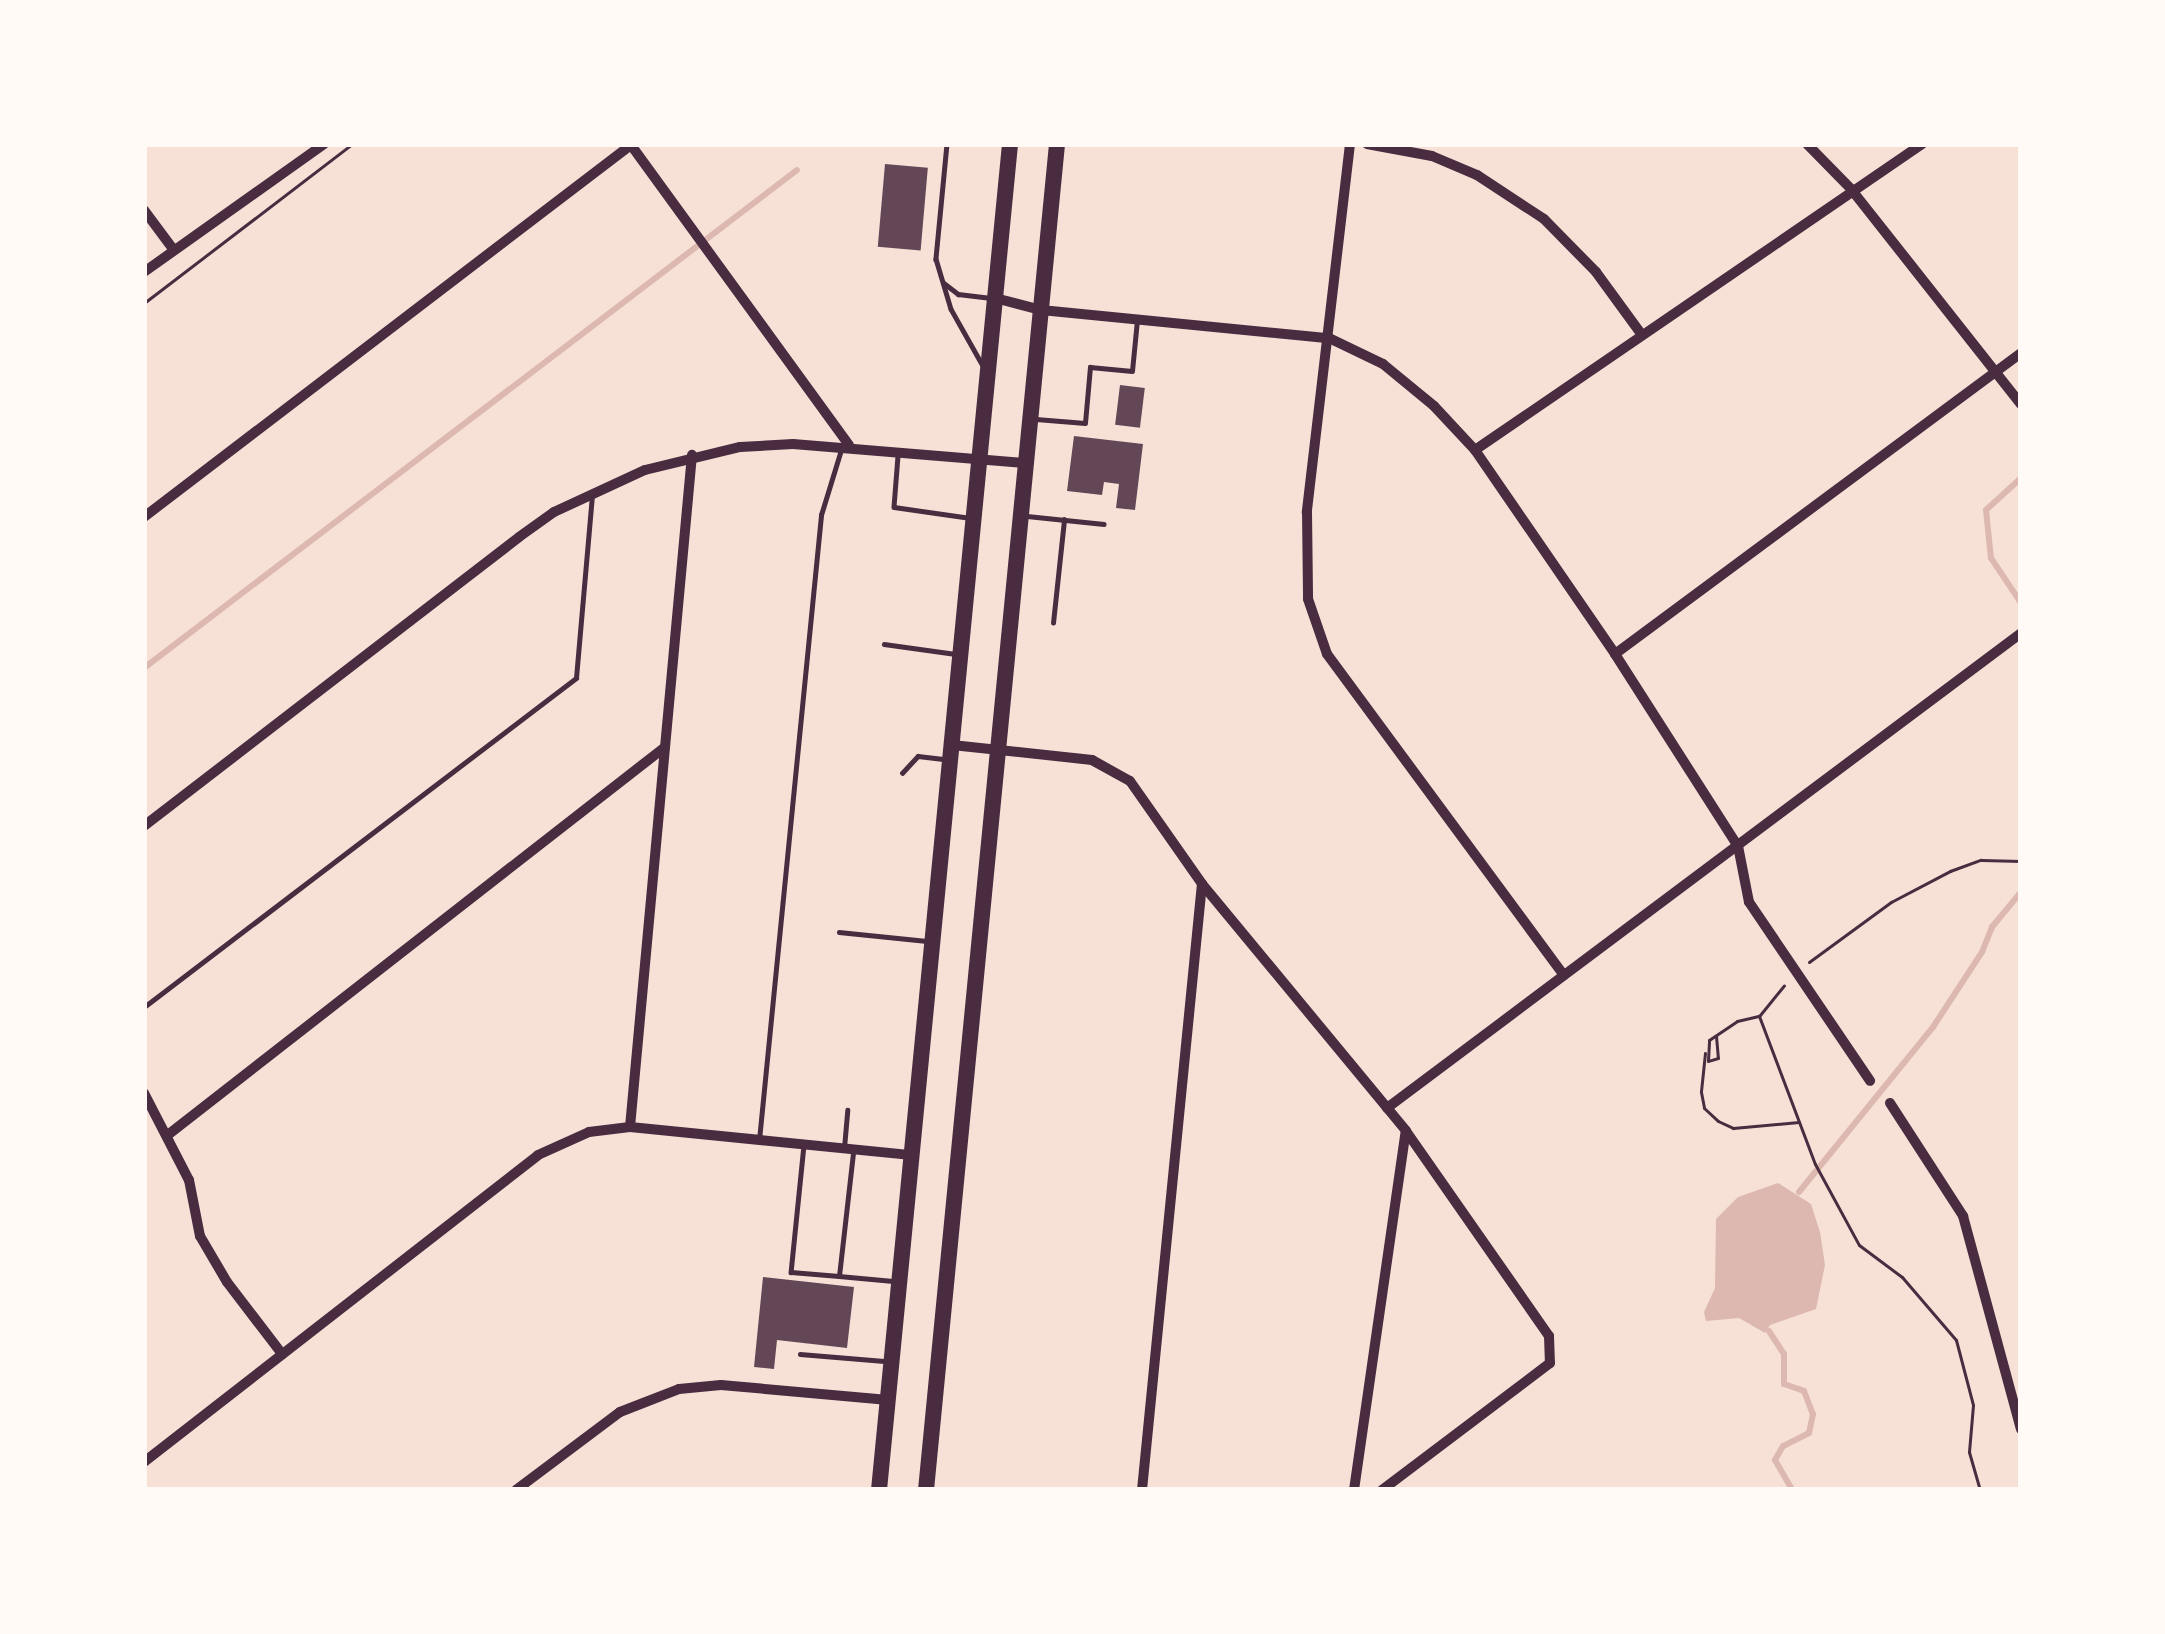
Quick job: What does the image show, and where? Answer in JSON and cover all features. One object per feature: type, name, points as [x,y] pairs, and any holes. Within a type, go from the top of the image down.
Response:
[{"type":"highway","points":[[879,1490],[1010,144]]},
{"type":"highway","points":[[926,1490],[1057,144]]},
{"type":"street","points":[[144,272],[324,144]]},
{"type":"street","points":[[1350,144],[1307,512],[1308,599],[1327,655],[1564,975]]},
{"type":"street","points":[[1367,144],[1432,156],[1477,175],[1544,218],[1596,272],[1642,335]]},
{"type":"street","points":[[1807,144],[1851,189],[2021,404]]},
{"type":"street","points":[[1475,450],[1922,144]]},
{"type":"street","points":[[144,518],[632,145],[846,445]]},
{"type":"street","points":[[144,210],[173,249]]},
{"type":"street","points":[[994,298],[1041,310],[1329,338],[1383,364],[1475,450],[1615,654],[1738,846],[1749,902],[1870,1081]]},
{"type":"street","points":[[1615,654],[2021,352]]},
{"type":"street","points":[[144,826],[519,537],[593,493],[692,455],[740,447],[846,445],[1026,463]]},
{"type":"street","points":[[630,1127],[692,455]]},
{"type":"street","points":[[1387,1108],[2019,634]]},
{"type":"street","points":[[169,1134],[665,747]]},
{"type":"street","points":[[951,752],[998,750],[1092,760],[1119,771],[1202,884],[1406,1131],[1549,1336],[1550,1363],[1382,1490]]},
{"type":"street","points":[[1142,1490],[1202,884]]},
{"type":"street","points":[[144,1093],[189,1180],[200,1236],[226,1282],[282,1354]]},
{"type":"street","points":[[1889,1103],[1964,1216],[2021,1429]]},
{"type":"street","points":[[144,1462],[538,1155],[589,1132],[630,1127],[912,1155]]},
{"type":"street","points":[[1354,1490],[1406,1131]]},
{"type":"street","points":[[516,1490],[620,1412],[679,1389],[721,1385],[888,1400]]},
{"type":"lane","points":[[947,144],[936,250],[951,309],[988,374]]},
{"type":"lane","points":[[943,282],[958,294],[994,298]]},
{"type":"lane","points":[[1030,418],[1085,423],[1090,367],[1132,370],[1137,319]]},
{"type":"lane","points":[[759,1140],[821,515],[846,445]]},
{"type":"lane","points":[[898,451],[894,507],[974,518]]},
{"type":"lane","points":[[144,1007],[576,677],[593,493]]},
{"type":"lane","points":[[1021,515],[1104,524]]},
{"type":"lane","points":[[1053,623],[1064,520]]},
{"type":"lane","points":[[884,644],[960,655]]},
{"type":"lane","points":[[902,773],[918,756],[951,752]]},
{"type":"lane","points":[[839,932],[933,941]]},
{"type":"lane","points":[[839,1276],[849,1149],[847,1110]]},
{"type":"lane","points":[[804,1144],[791,1272],[900,1282]]},
{"type":"lane","points":[[800,1354],[892,1361]]},
{"type":"path","points":[[144,303],[352,144]]},
{"type":"path","points":[[1801,1123],[1792,1119],[1733,1128],[1704,1108],[1705,1052],[1716,1036],[1737,1021],[1759,1016],[1795,975],[1892,902],[1982,860],[2021,861]]},
{"type":"path","points":[[1759,1016],[1815,1164],[1859,1245],[1903,1277],[1956,1340],[1973,1406],[1969,1452],[1980,1490]]},
{"type":"path","points":[[1705,1052],[1708,1060],[1718,1058],[1716,1036]]},
{"type":"shaded area","points":[[1778,1183],[1811,1204],[1820,1232],[1825,1265],[1816,1309],[1770,1325],[1765,1333],[1739,1318],[1706,1321],[1704,1312],[1715,1288],[1716,1219],[1738,1197]]},
{"type":"building","points":[[885,164],[928,168],[921,250],[878,247]]},
{"type":"building","points":[[1120,385],[1145,388],[1140,428],[1115,425]]},
{"type":"building","points":[[1074,436],[1143,444],[1135,510],[1116,508],[1119,484],[1104,482],[1102,495],[1067,491]]},
{"type":"building","points":[[763,1277],[854,1287],[847,1348],[777,1340],[774,1369],[754,1367]]},
{"type":"waterway","points":[[144,668],[797,170]]},
{"type":"waterway","points":[[2021,478],[1986,510],[1991,558],[2021,603]]},
{"type":"waterway","points":[[1799,1192],[1933,1027],[1982,952],[1992,927],[2021,892]]},
{"type":"waterway","points":[[1769,1331],[1784,1354],[1784,1384],[1804,1391],[1813,1414],[1809,1433],[1783,1446],[1775,1460],[1792,1490]]}]
